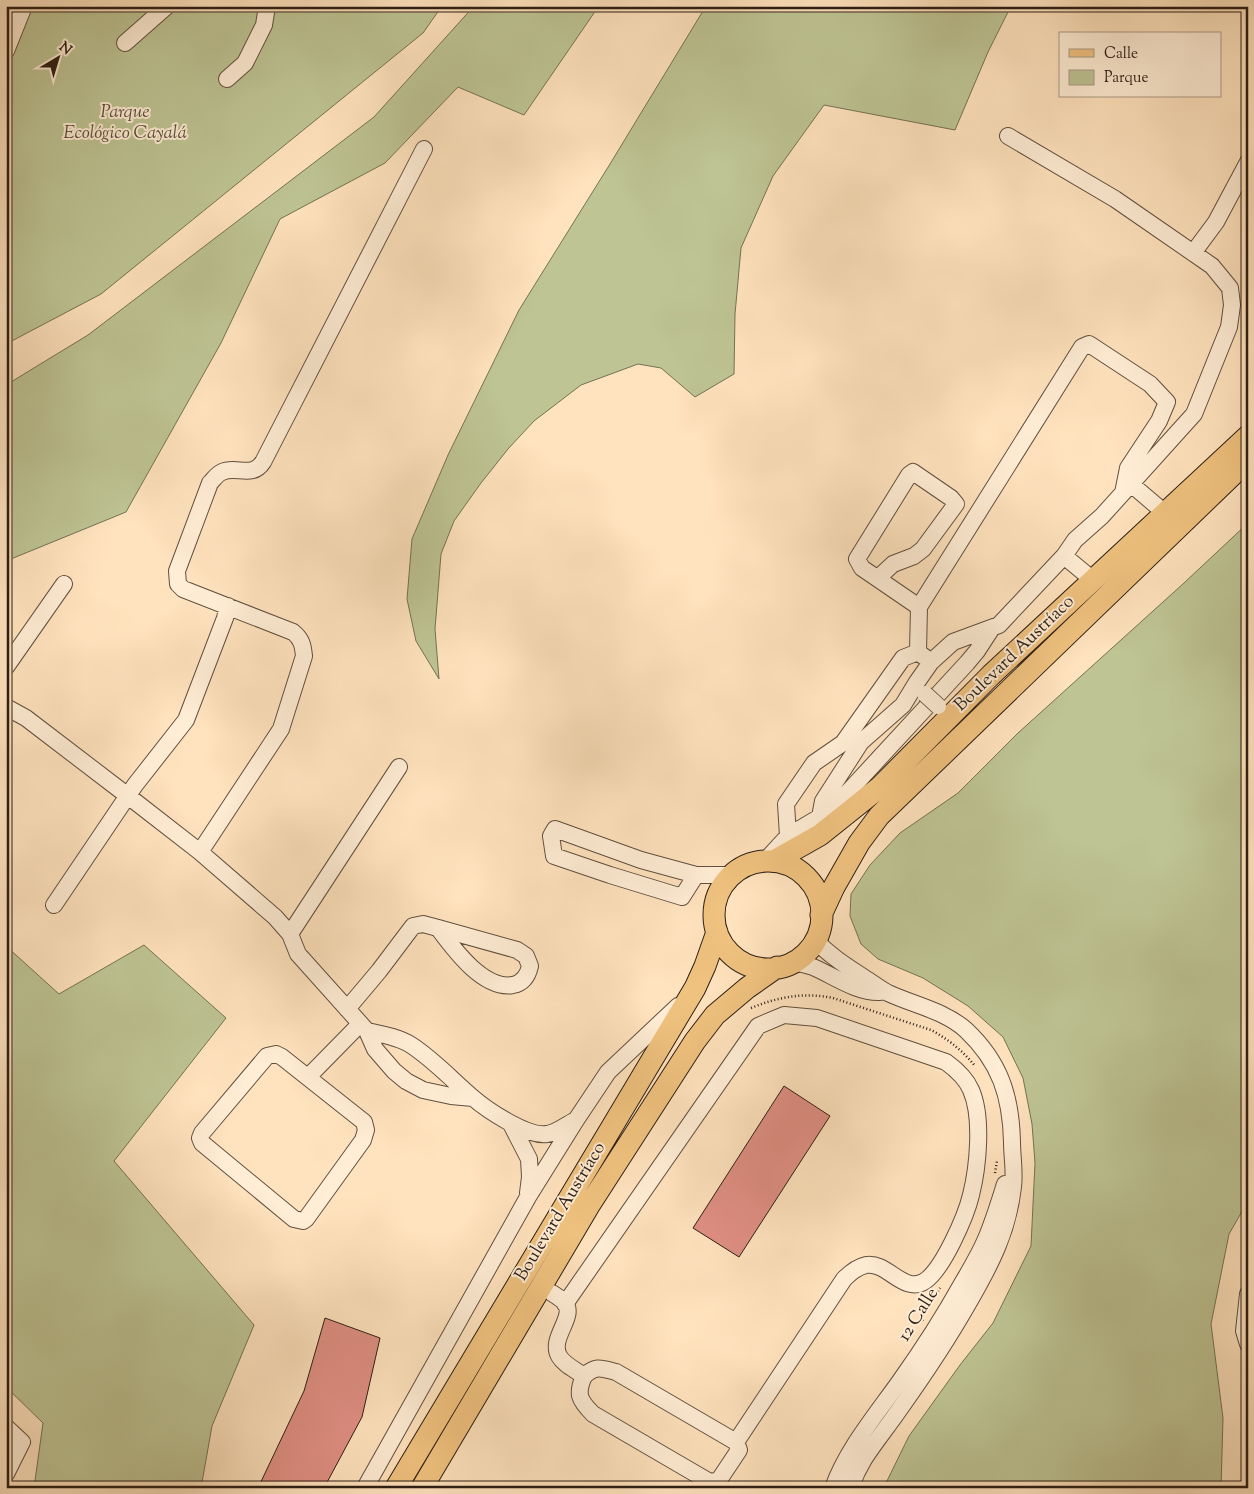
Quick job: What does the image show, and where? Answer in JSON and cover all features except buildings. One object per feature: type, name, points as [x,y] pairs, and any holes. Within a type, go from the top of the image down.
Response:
[{"type":"main road","name":"Boulevard Austríaco","points":[[769,861],[820,835],[880,787],[990,675],[1248,436]]},
{"type":"main road","name":"Boulevard Austríaco","points":[[821,915],[834,887],[859,843],[879,816],[1248,460]]},
{"type":"main road","points":[[769,861],[790,866],[805,876],[819,898],[821,915],[819,932],[805,954],[785,965],[758,967],[740,960],[726,948],[717,932],[714,916],[716,899],[721,888],[732,875],[745,866],[769,861]]},
{"type":"main road","name":"Boulevard Austríaco","points":[[396,1488],[695,988],[717,932]]},
{"type":"main road","name":"Boulevard Austríaco","points":[[422,1488],[590,1204],[695,1041],[715,1015],[747,988],[785,965]]},
{"type":"street","points":[[6,51],[24,6]]},
{"type":"street","points":[[125,43],[167,6]]},
{"type":"street","points":[[227,78],[245,63],[264,25],[267,6]]},
{"type":"street","points":[[820,817],[823,800],[861,742],[921,688],[931,662],[953,642],[999,625],[1064,556],[1075,540],[1102,516],[1194,414],[1229,327],[1232,306],[1230,288],[1212,266],[1115,199],[1008,136]]},
{"type":"street","points":[[200,852],[281,729],[304,656],[299,637],[293,632],[183,589],[178,584],[177,571],[210,484],[216,476],[223,471],[253,470],[259,468],[263,462],[424,148]]},
{"type":"street","points":[[1193,253],[1216,222],[1248,162]]},
{"type":"street","points":[[918,652],[919,607],[1082,347],[1088,344],[1150,384],[1167,402],[1159,421],[1128,468],[1127,488]]},
{"type":"street","points":[[878,578],[893,564],[914,556],[923,549],[956,504],[951,498],[913,472],[909,475],[857,559],[862,568],[919,607]]},
{"type":"street","points":[[1127,488],[1165,513]]},
{"type":"street","points":[[1064,556],[1093,580]]},
{"type":"street","points":[[6,667],[64,584]]},
{"type":"street","points":[[54,905],[128,796],[186,720],[228,606]]},
{"type":"street","points":[[769,861],[788,836],[820,817],[848,792],[967,663],[992,628]]},
{"type":"street","points":[[918,652],[931,662]]},
{"type":"street","points":[[788,836],[786,804],[814,763],[843,743],[903,658],[918,652]]},
{"type":"street","points":[[921,688],[938,706],[948,706],[970,686],[990,675]]},
{"type":"street","points":[[6,707],[26,718],[200,852],[275,917],[290,934],[298,954],[363,1028],[375,1049],[394,1071],[406,1081],[423,1090],[451,1096],[473,1098]]},
{"type":"street","points":[[290,934],[399,767]]},
{"type":"street","points":[[696,875],[682,897],[554,856],[551,836],[555,829],[640,860],[696,875],[732,875]]},
{"type":"street","points":[[347,1009],[413,926],[423,924],[438,928],[517,950],[526,956],[530,966],[528,975],[515,984],[507,985],[495,982],[478,973],[438,928]]},
{"type":"street","name":"12 Calle","points":[[815,940],[842,964],[887,992],[952,1020],[964,1028],[985,1050],[997,1069],[1006,1091],[1015,1171],[1004,1230],[993,1259],[946,1341],[869,1452],[850,1488]]},
{"type":"street","name":"12 Calle","points":[[785,965],[813,967],[861,989],[875,993],[887,992]]},
{"type":"street","points":[[365,1488],[528,1197],[576,1120],[608,1072],[695,988]]},
{"type":"street","points":[[565,1304],[758,1026],[784,1015],[817,1018],[946,1062],[962,1074],[972,1091],[979,1141],[971,1196],[942,1262],[925,1281],[915,1285],[908,1284],[878,1267],[867,1264],[855,1270],[844,1279],[736,1442]]},
{"type":"street","points":[[308,1077],[363,1028]]},
{"type":"street","points":[[363,1028],[408,1043],[436,1064],[473,1098],[511,1124],[532,1132],[546,1134],[576,1120]]},
{"type":"street","points":[[276,1054],[282,1057],[308,1077],[364,1122],[366,1130],[363,1140],[303,1221],[294,1219],[202,1143],[200,1138],[202,1133],[267,1056],[276,1054]]},
{"type":"street","points":[[511,1124],[529,1160],[528,1197]]},
{"type":"street","name":"12 Calle","points":[[833,1488],[843,1465],[956,1295],[984,1242],[1004,1186],[1012,1150]]},
{"type":"street","points":[[552,1293],[565,1304],[567,1315],[558,1337],[557,1351],[565,1363],[584,1376]]},
{"type":"street","points":[[1248,1294],[1244,1331],[1248,1344]]},
{"type":"street","points":[[592,1368],[616,1372],[718,1430],[736,1442],[739,1450],[719,1480],[708,1481],[593,1414],[583,1404],[580,1395],[579,1387],[584,1376],[592,1368]]},
{"type":"street","points":[[6,1426],[22,1442],[6,1474]]},
{"type":"path","points":[[750,1009],[765,1002],[799,995],[819,995],[833,998],[931,1030],[961,1051],[979,1072]]},
{"type":"path","points":[[994,1178],[997,1161]]},
{"type":"path","points":[[921,1319],[941,1288]]},
{"type":"green space","name":"Parque Ecológico Cayalá","points":[[6,6],[442,6],[423,33],[101,294],[6,344]]},
{"type":"green space","points":[[474,6],[592,6],[594,13],[524,115],[458,87],[385,163],[280,219],[221,343],[126,512],[6,561],[6,385],[88,335],[374,117]]},
{"type":"green space","points":[[706,6],[1011,6],[988,52],[955,130],[824,105],[773,176],[741,248],[735,314],[734,374],[695,397],[661,368],[638,364],[581,385],[534,421],[508,449],[454,521],[441,554],[435,629],[439,679],[416,641],[407,599],[412,539],[448,455],[519,310]]},
{"type":"green space","points":[[1248,523],[1248,1201],[1229,1234],[1211,1324],[1223,1418],[1221,1488],[885,1488],[909,1436],[993,1323],[1031,1246],[1035,1163],[1032,1124],[1023,1078],[1003,1037],[968,1006],[923,978],[878,959],[861,944],[850,916],[851,894],[870,865],[900,833],[958,793],[1018,733]]},
{"type":"green space","points":[[144,945],[226,1018],[114,1161],[254,1325],[212,1426],[201,1488],[34,1488],[43,1423],[6,1387],[6,946],[59,994]]}]
